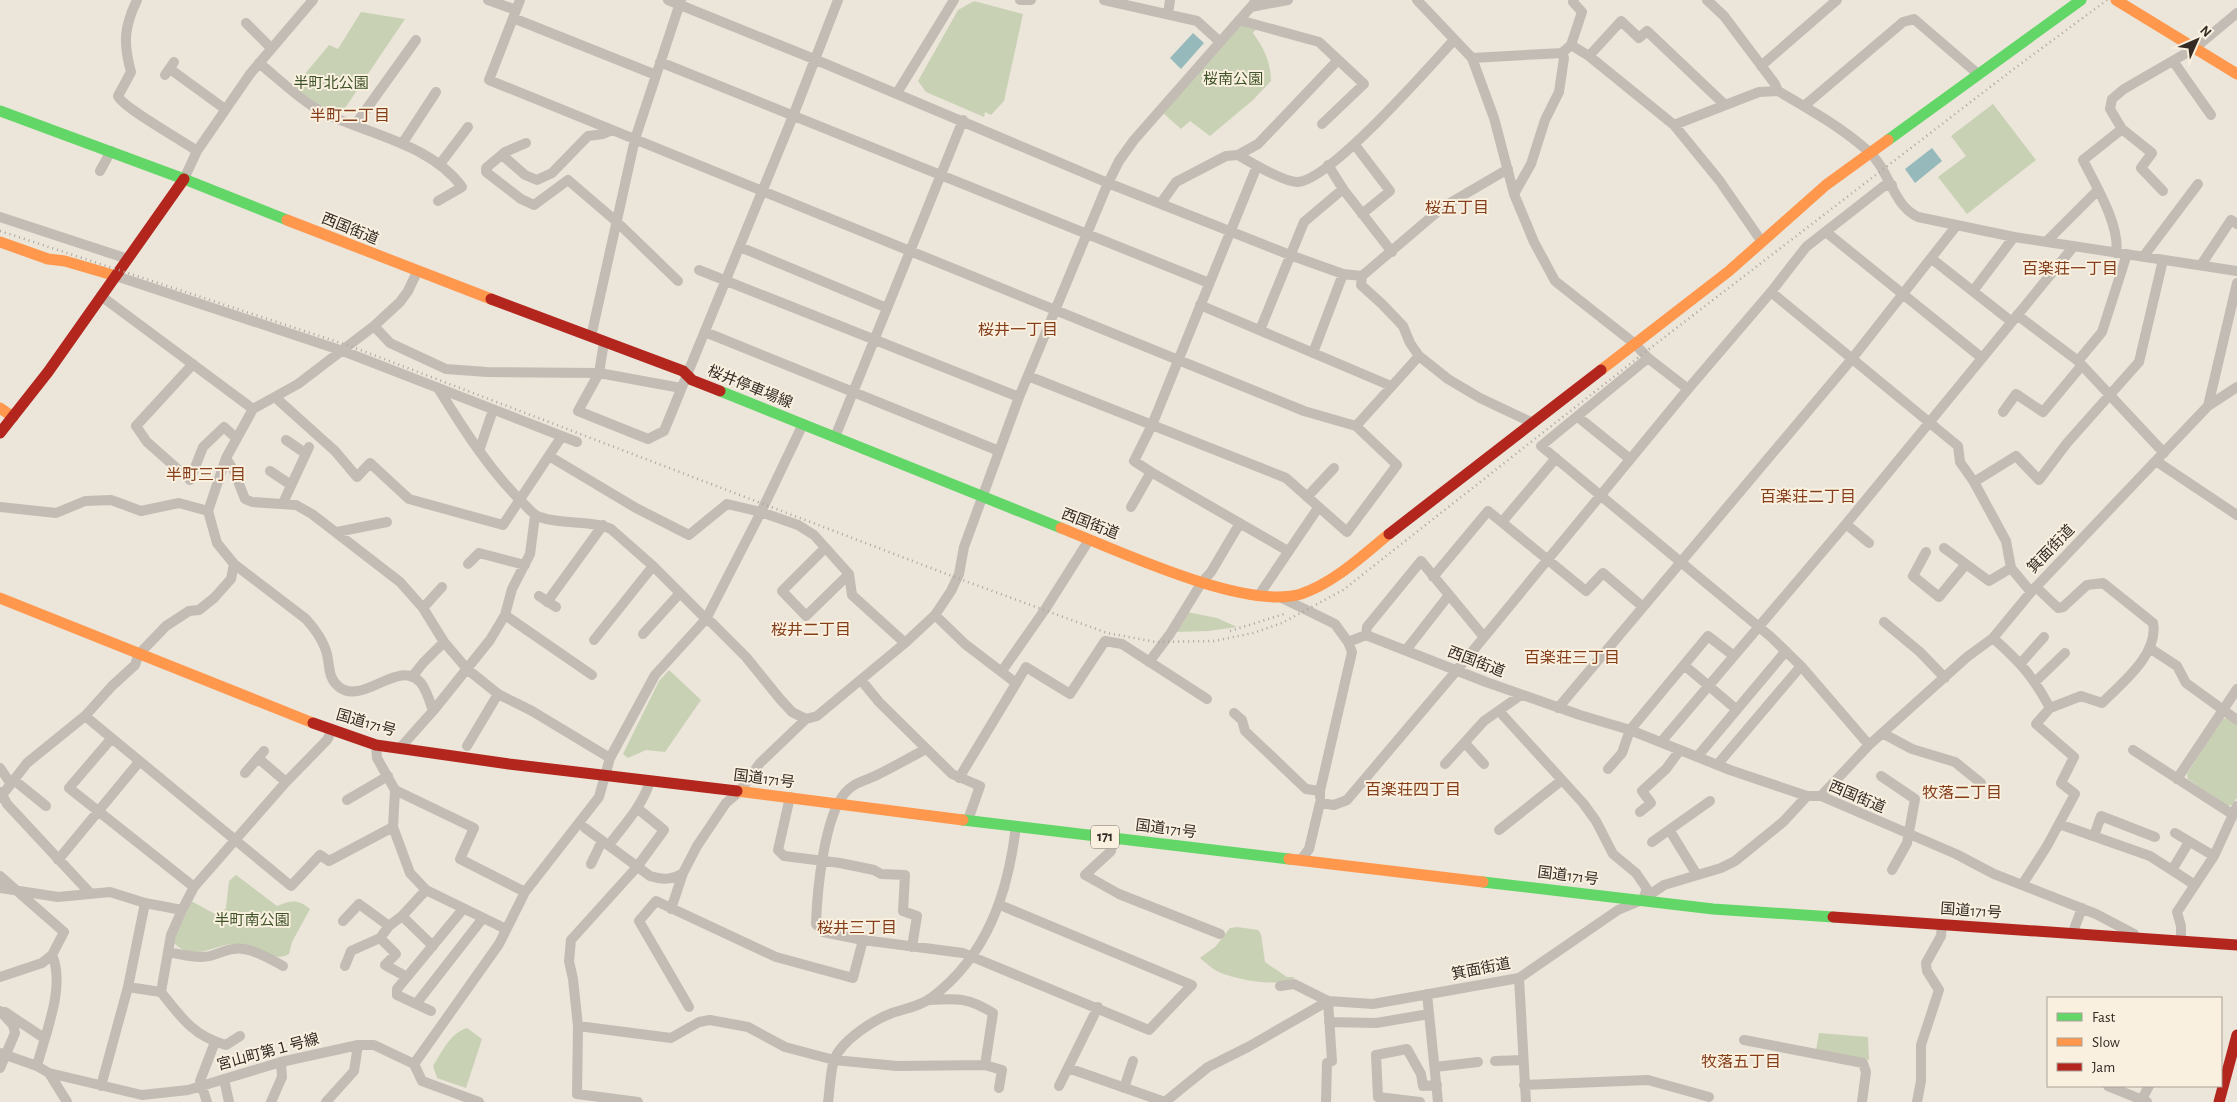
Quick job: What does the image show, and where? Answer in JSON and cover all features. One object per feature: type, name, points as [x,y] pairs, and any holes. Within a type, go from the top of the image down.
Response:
[{"type":"main road","points":[[1282,598],[1300,594],[1327,580],[1355,561],[1729,271],[1826,185],[2081,0]]},
{"type":"main road","points":[[2116,0],[2237,74]]},
{"type":"main road","name":"西国街道","points":[[0,111],[184,179],[417,272],[683,370],[687,375]]},
{"type":"main road","points":[[0,433],[48,372],[184,179]]},
{"type":"main road","points":[[0,242],[48,259],[65,261],[116,276]]},
{"type":"main road","name":"桜井停車場線","points":[[687,375],[692,380],[803,424]]},
{"type":"main road","points":[[0,408],[13,417]]},
{"type":"main road","name":"西国街道","points":[[803,424],[983,498],[1218,589],[1282,598]]},
{"type":"main road","name":"国道171号","points":[[0,598],[332,730],[376,745],[509,764],[1713,909],[2073,932],[2237,945]]},
{"type":"main road","points":[[2219,1102],[2237,1035]]},
{"type":"street","points":[[137,0],[127,20],[125,44],[131,72],[118,96],[133,112],[172,134],[197,151]]},
{"type":"street","points":[[184,179],[197,151],[225,109],[271,48],[313,0]]},
{"type":"street","points":[[488,0],[514,14],[656,75]]},
{"type":"street","points":[[520,0],[488,80],[1304,411],[1356,426],[1398,465],[1347,532],[1286,478],[1028,376]]},
{"type":"street","points":[[668,0],[680,2],[963,120],[1108,183],[1343,274],[1362,276],[1443,208],[1508,169]]},
{"type":"street","points":[[604,342],[599,373],[578,412],[648,439],[664,431],[793,116],[838,0]]},
{"type":"street","points":[[897,93],[954,0]]},
{"type":"street","points":[[1020,0],[1031,0]]},
{"type":"street","points":[[1105,0],[1197,21],[1220,42]]},
{"type":"street","points":[[1168,14],[1170,0]]},
{"type":"street","points":[[671,908],[683,873],[697,846],[726,803],[739,792],[760,763],[806,719],[817,716],[905,644],[934,615],[951,591],[957,578],[964,547],[1019,397],[1086,233],[1118,161],[1134,140],[1254,3],[1288,0]]},
{"type":"street","points":[[1417,0],[1472,58],[1494,118],[1514,194],[1534,242],[1554,282],[1635,344],[1648,358],[1688,389]]},
{"type":"street","points":[[1707,0],[1724,16],[1775,84],[1778,91]]},
{"type":"street","points":[[1761,66],[1837,0]]},
{"type":"street","points":[[1472,58],[1562,53],[1571,45],[1582,12],[1573,1]]},
{"type":"street","points":[[590,337],[635,140],[680,2]]},
{"type":"street","points":[[2163,191],[2141,168],[2152,153],[2122,129],[2110,109],[2112,99],[2124,89],[2195,48],[2237,13]]},
{"type":"street","points":[[1239,20],[1319,42],[1364,84],[1322,124]]},
{"type":"street","points":[[1804,106],[1903,22],[1914,20],[1978,74]]},
{"type":"street","points":[[1589,56],[1621,21],[1639,38],[1647,31],[1724,104]]},
{"type":"street","points":[[246,23],[271,48]]},
{"type":"street","points":[[1238,155],[1257,166],[1294,182],[1306,181],[1355,144],[1454,40]]},
{"type":"street","points":[[355,124],[387,86],[411,43]]},
{"type":"street","points":[[1571,45],[1589,56],[1674,124],[1719,180],[1762,242]]},
{"type":"street","points":[[1514,194],[1531,164],[1545,120],[1559,92],[1564,58],[1562,53]]},
{"type":"street","points":[[1161,203],[1176,182],[1226,156],[1238,155],[1258,144],[1338,60]]},
{"type":"street","points":[[2173,61],[2211,115]]},
{"type":"street","points":[[660,62],[1209,283]]},
{"type":"street","points":[[259,64],[311,105],[325,113],[402,144],[440,164],[452,173],[462,187],[438,202]]},
{"type":"street","points":[[170,68],[190,88],[225,109]]},
{"type":"street","points":[[1674,124],[1759,92],[1778,91],[1804,106],[1870,152],[1892,185],[1903,207],[1918,217],[2014,237],[2237,271]]},
{"type":"street","points":[[402,144],[430,108],[436,92]]},
{"type":"street","points":[[835,438],[963,120]]},
{"type":"street","points":[[440,164],[468,127]]},
{"type":"street","points":[[2003,412],[2016,394],[2043,412],[2102,332],[2121,253],[2098,190],[2084,160],[2122,129]]},
{"type":"street","points":[[502,155],[525,175],[537,180],[552,173],[588,136],[604,134],[612,130]]},
{"type":"street","points":[[526,143],[502,155],[486,168],[486,172],[521,199],[534,205],[568,180],[617,222],[678,281]]},
{"type":"street","points":[[1355,144],[1390,191],[1362,214]]},
{"type":"street","points":[[100,171],[110,152]]},
{"type":"street","points":[[1328,165],[1362,214],[1392,252]]},
{"type":"street","points":[[1257,166],[1177,359],[1152,425],[1134,461],[1288,551]]},
{"type":"street","points":[[2143,257],[2198,184]]},
{"type":"street","points":[[1320,803],[1334,805],[1347,800],[1484,637],[1630,458],[1771,292],[1806,247],[1884,186],[1892,185]]},
{"type":"street","points":[[1260,330],[1304,222],[1343,188]]},
{"type":"street","points":[[2046,242],[2098,190]]},
{"type":"street","points":[[0,217],[128,259]]},
{"type":"street","points":[[2201,266],[2231,220],[2237,224]]},
{"type":"street","points":[[1558,708],[1851,360],[1957,225]]},
{"type":"street","points":[[1826,232],[1903,292],[1982,358]]},
{"type":"street","points":[[1973,291],[2014,237]]},
{"type":"street","points":[[1661,742],[1846,524],[2074,246]]},
{"type":"street","points":[[740,247],[887,308]]},
{"type":"street","points":[[1932,258],[1973,291],[2080,363],[2109,394],[2160,457],[2237,514]]},
{"type":"street","points":[[1974,482],[2016,456],[2039,480],[2067,443],[2139,362],[2163,260]]},
{"type":"street","points":[[699,270],[1019,397]]},
{"type":"street","points":[[417,272],[408,291],[400,302],[374,326],[343,351],[276,398],[253,409],[226,458],[208,511],[217,543],[234,564],[306,619],[316,630],[326,648],[331,679],[350,693],[360,692],[390,677],[412,677],[420,682],[433,712]]},
{"type":"street","points":[[1312,353],[1343,274]]},
{"type":"street","points":[[116,276],[343,351],[577,442]]},
{"type":"street","points":[[1362,276],[1361,285],[1403,326],[1410,344],[1419,356],[1448,379],[1480,398],[1533,424]]},
{"type":"street","name":"箕面街道","points":[[1821,796],[1869,745],[1884,734],[1967,658],[1993,638],[2034,590],[2208,406],[2237,283]]},
{"type":"street","points":[[1771,292],[1851,360],[1958,446],[1960,462],[1974,482],[2006,541],[2011,568],[2034,590],[2058,608],[2063,607],[2087,585],[2103,583],[2153,623],[2155,633],[2151,649],[2127,678],[2102,703],[2081,696],[2050,708],[2036,724],[2074,757],[2061,782],[2075,794],[2022,885]]},
{"type":"street","points":[[101,296],[253,409]]},
{"type":"street","points":[[1200,305],[1391,386]]},
{"type":"street","points":[[374,326],[390,342],[446,369],[487,372],[599,373],[681,388]]},
{"type":"street","points":[[705,332],[999,451]]},
{"type":"street","points":[[1356,426],[1419,356]]},
{"type":"street","points":[[1648,358],[1541,446],[1759,626],[1801,666],[1869,745]]},
{"type":"street","points":[[193,364],[136,426],[147,442],[190,480],[203,447],[224,426],[236,438]]},
{"type":"street","points":[[2208,406],[2237,387]]},
{"type":"street","points":[[438,388],[479,451],[518,501],[535,516],[581,524],[603,525],[611,529],[653,566],[746,656],[792,712],[806,719]]},
{"type":"street","points":[[276,398],[335,451],[357,477],[370,463],[409,499],[502,525],[562,436]]},
{"type":"street","points":[[479,451],[493,410]]},
{"type":"street","points":[[1578,417],[1630,458]]},
{"type":"street","points":[[414,1064],[499,944],[525,892],[599,797],[610,758],[655,675],[706,619],[761,512],[803,424]]},
{"type":"street","points":[[283,503],[290,485],[298,474],[307,450],[286,440]]},
{"type":"street","points":[[549,456],[636,508],[689,534],[727,504],[761,512],[798,525],[814,535],[850,574],[852,595],[905,644]]},
{"type":"street","points":[[226,458],[234,471],[245,499],[252,502],[296,505],[336,532],[384,568],[423,608],[444,642],[467,669],[498,694],[532,711],[610,758]]},
{"type":"street","points":[[1502,522],[1556,458]]},
{"type":"street","points":[[1307,497],[1334,468]]},
{"type":"street","points":[[270,471],[290,485]]},
{"type":"street","points":[[1132,507],[1151,472]]},
{"type":"street","points":[[0,507],[56,513],[84,501],[111,500],[141,511],[179,503],[208,511]]},
{"type":"street","points":[[1258,595],[1318,508]]},
{"type":"street","points":[[1433,577],[1488,511],[1586,591],[1603,572],[1643,607]]},
{"type":"street","points":[[400,748],[433,712],[490,640],[505,615],[512,589],[530,554],[534,536],[535,516]]},
{"type":"street","points":[[336,532],[387,522]]},
{"type":"street","points":[[1149,662],[1170,634],[1202,582],[1211,572],[1240,523]]},
{"type":"street","points":[[1846,524],[1869,543]]},
{"type":"street","points":[[547,602],[603,525]]},
{"type":"street","points":[[1002,671],[1046,608],[1089,540]]},
{"type":"street","points":[[825,548],[782,591],[806,616],[850,574]]},
{"type":"street","points":[[1944,548],[1989,581],[2011,568]]},
{"type":"street","points":[[1926,552],[1913,576],[1939,597],[1966,564]]},
{"type":"street","points":[[468,564],[479,553],[525,565]]},
{"type":"street","points":[[1301,860],[1309,848],[1320,803],[1320,791],[1352,652],[1348,642],[1366,634],[1368,627],[1421,561],[1484,637]]},
{"type":"street","points":[[90,893],[7,804],[1,795],[27,762],[85,716],[112,686],[135,665],[139,654],[166,626],[189,611],[199,610],[214,598],[231,579],[234,564]]},
{"type":"street","points":[[594,640],[653,566]]},
{"type":"street","points":[[423,608],[442,587]]},
{"type":"street","points":[[643,634],[680,593]]},
{"type":"street","points":[[1406,650],[1449,595]]},
{"type":"street","name":"西国街道","points":[[1282,598],[1334,624],[1348,642]]},
{"type":"street","points":[[505,615],[592,675]]},
{"type":"street","points":[[934,615],[965,644],[1016,683]]},
{"type":"street","points":[[1884,622],[1920,652],[1945,678]]},
{"type":"street","name":"西国街道","points":[[1366,634],[1558,708],[1630,730],[1717,765],[1807,796],[1821,796],[2022,885],[2082,908],[2143,939]]},
{"type":"street","points":[[1608,769],[1622,753],[1630,730],[1708,636],[1734,656]]},
{"type":"street","points":[[2021,663],[2044,637]]},
{"type":"street","points":[[1993,638],[2021,663],[2036,682],[2050,708]]},
{"type":"street","points":[[958,778],[1026,667],[1070,694],[1105,641],[1122,644],[1207,699]]},
{"type":"street","points":[[412,677],[444,642]]},
{"type":"street","points":[[2151,649],[2177,666],[2186,683],[2237,720]]},
{"type":"street","points":[[1697,757],[1786,651]]},
{"type":"street","points":[[2036,682],[2065,653]]},
{"type":"street","points":[[1684,665],[1736,709]]},
{"type":"street","points":[[1717,765],[1801,666]]},
{"type":"street","points":[[861,680],[880,702],[952,774],[980,786],[968,820]]},
{"type":"street","points":[[2177,779],[2237,689]]},
{"type":"street","points":[[467,746],[498,694]]},
{"type":"street","points":[[1446,764],[1484,721],[1521,694]]},
{"type":"street","points":[[1499,711],[1562,780],[1596,821],[1613,854],[1643,881],[1647,888],[1642,900]]},
{"type":"street","points":[[1234,713],[1242,720],[1245,731],[1306,789],[1320,791]]},
{"type":"street","points":[[85,716],[291,886],[320,855],[329,861],[393,827]]},
{"type":"street","points":[[240,1036],[226,1044],[216,1042],[187,1026],[162,992],[171,935],[194,887],[286,782],[326,740],[332,730]]},
{"type":"street","points":[[1884,734],[1912,749],[1955,762],[1981,783]]},
{"type":"street","points":[[111,739],[69,788],[194,887]]},
{"type":"street","points":[[1465,743],[1484,764]]},
{"type":"street","points":[[376,745],[377,758],[395,790],[393,827],[410,873],[426,890],[506,929]]},
{"type":"street","points":[[926,749],[858,782],[844,793],[834,815],[817,895],[816,924],[823,932],[863,940],[963,953],[1150,1030],[1192,985],[1000,905]]},
{"type":"street","points":[[1640,812],[1651,803],[1642,792],[1666,769],[1680,750]]},
{"type":"street","points":[[2133,750],[2234,817],[2214,856],[2177,912],[2181,941]]},
{"type":"street","points":[[245,773],[261,754],[286,782]]},
{"type":"street","points":[[58,860],[139,762]]},
{"type":"street","points":[[0,768],[12,782],[46,806]]},
{"type":"street","points":[[347,800],[388,776]]},
{"type":"street","points":[[1881,776],[1915,799],[1907,834],[1907,843],[1892,870]]},
{"type":"street","points":[[1499,830],[1562,780]]},
{"type":"street","points":[[591,864],[605,843],[637,808],[646,793],[650,781]]},
{"type":"street","points":[[395,790],[474,828],[460,859],[525,892]]},
{"type":"street","name":"箕面街道","points":[[1328,1001],[1373,1004],[1519,978],[1618,910],[1642,900],[1664,885],[1721,868],[1735,861],[1783,822],[1807,796]]},
{"type":"street","points":[[790,797],[778,850],[784,856],[823,860],[872,869],[881,874],[905,875],[904,911],[917,916],[912,946]]},
{"type":"street","points":[[1652,842],[1710,802]]},
{"type":"street","points":[[637,808],[664,830],[637,867],[570,940],[568,961],[573,979],[578,1026],[577,1094],[638,1102]]},
{"type":"street","points":[[2094,836],[2101,816],[2155,837]]},
{"type":"street","points":[[2059,824],[2150,856],[2195,885]]},
{"type":"street","points":[[929,1000],[949,983],[973,957],[1000,905],[1016,826]]},
{"type":"street","points":[[585,828],[650,876],[662,880],[673,878],[683,873]]},
{"type":"street","points":[[1670,831],[1697,875]]},
{"type":"street","points":[[2175,833],[2214,856]]},
{"type":"street","points":[[1114,838],[1111,851],[1086,875],[1120,894],[1220,934]]},
{"type":"street","points":[[2172,870],[2189,842]]},
{"type":"street","points":[[0,876],[64,932],[52,954],[42,963],[0,977]]},
{"type":"street","points":[[0,888],[58,897],[77,897],[90,893],[110,892],[145,903],[182,910]]},
{"type":"street","points":[[345,966],[351,952],[380,938],[389,926],[402,916],[426,890]]},
{"type":"street","points":[[689,1007],[639,921],[656,901],[776,958],[853,978],[863,940]]},
{"type":"street","points":[[101,1086],[128,987],[145,903]]},
{"type":"street","points":[[343,921],[359,904],[389,926]]},
{"type":"street","points":[[431,1012],[397,995],[397,989],[463,908]]},
{"type":"street","points":[[2073,932],[2082,908]]},
{"type":"street","points":[[402,916],[433,946]]},
{"type":"street","points":[[416,1004],[483,918]]},
{"type":"street","points":[[1917,1102],[1921,1081],[1921,1045],[1939,990],[1927,971],[1926,963],[1941,936],[1942,924]]},
{"type":"street","points":[[380,938],[396,954],[385,965],[407,977]]},
{"type":"street","points":[[168,952],[208,956],[233,948],[245,949],[263,955],[283,966]]},
{"type":"street","points":[[37,1066],[57,988],[57,967],[52,954]]},
{"type":"street","points":[[1519,978],[1526,1102]]},
{"type":"street","points":[[1280,986],[1294,984],[1328,1001]]},
{"type":"street","points":[[128,987],[162,992]]},
{"type":"street","points":[[1427,994],[1438,1102]]},
{"type":"street","points":[[828,1102],[834,1060],[848,1041],[878,1018],[929,1000],[959,998],[975,1002],[994,1013],[985,1065]]},
{"type":"street","points":[[1068,1068],[1165,1102],[1208,1067],[1248,1047],[1328,1001]]},
{"type":"street","points":[[1326,1102],[1327,1062],[1332,1061],[1328,1001]]},
{"type":"street","points":[[1059,1086],[1098,1007]]},
{"type":"street","points":[[0,1011],[6,1012],[44,1038]]},
{"type":"street","points":[[0,1011],[12,1025],[15,1033],[3,1054],[0,1068]]},
{"type":"street","points":[[1329,1022],[1376,1023],[1429,1014]]},
{"type":"street","points":[[578,1026],[671,1038],[699,1022],[710,1020],[748,1027],[785,1047],[834,1060],[897,1066],[985,1065],[1002,1070],[999,1088]]},
{"type":"street","points":[[1744,1040],[1863,1063],[1866,1072],[1862,1102]]},
{"type":"street","points":[[206,1102],[200,1081],[216,1042]]},
{"type":"street","points":[[326,1102],[354,1071],[358,1044]]},
{"type":"street","name":"宮山町第１号線","points":[[49,1073],[141,1098],[188,1090],[281,1062],[358,1044],[374,1045],[414,1064],[422,1081],[479,1102]]},
{"type":"street","points":[[1420,1102],[1378,1097],[1376,1055],[1407,1048],[1421,1074],[1423,1086],[1437,1085]]},
{"type":"street","points":[[3,1054],[37,1066],[49,1073],[67,1102]]},
{"type":"street","points":[[1495,1061],[1523,1060]]},
{"type":"street","points":[[271,1102],[282,1077],[281,1062]]},
{"type":"street","points":[[1124,1088],[1133,1062]]},
{"type":"street","points":[[1435,1067],[1478,1062]]},
{"type":"street","points":[[224,1079],[229,1102]]},
{"type":"street","points":[[1524,1085],[1648,1080],[1709,1097]]},
{"type":"street","points":[[2111,1087],[2144,1100],[2149,1087]]},
{"type":"green space","points":[[974,1],[1023,14],[1004,101],[991,115],[985,112],[984,117],[926,92],[918,81],[958,10]]},
{"type":"green space","name":"半町北公園","points":[[361,12],[405,19],[341,114],[327,111],[294,87],[329,45],[338,49]]},
{"type":"green space","name":"桜南公園","points":[[1241,25],[1257,28],[1253,33],[1266,56],[1270,68],[1271,81],[1253,100],[1210,136],[1190,121],[1181,129],[1163,113]]},
{"type":"green space","points":[[1993,104],[2036,160],[1967,214],[1938,177],[1966,156],[1951,136]]},
{"type":"green space","points":[[1187,612],[1217,618],[1237,627],[1208,631],[1173,632]]},
{"type":"green space","points":[[669,670],[701,700],[665,752],[646,750],[628,758],[623,754],[659,681]]},
{"type":"green space","points":[[2228,718],[2237,724],[2237,798],[2232,805],[2227,806],[2188,779],[2187,774],[2221,719]]},
{"type":"green space","name":"半町南公園","points":[[236,875],[277,906],[298,902],[310,909],[292,942],[289,954],[276,957],[234,944],[204,951],[188,952],[173,942],[191,901],[219,916],[226,908],[229,881]]},
{"type":"green space","points":[[1230,928],[1258,930],[1261,934],[1265,962],[1287,977],[1295,977],[1289,981],[1269,983],[1246,980],[1219,972],[1211,968],[1200,958],[1216,946]]},
{"type":"green space","points":[[467,1028],[482,1039],[466,1088],[437,1078],[433,1066],[451,1039],[461,1030]]},
{"type":"green space","points":[[1819,1033],[1868,1037],[1869,1060],[1816,1050]]},
{"type":"water","points":[[1193,33],[1204,43],[1181,69],[1170,58]]},
{"type":"water","points":[[1932,148],[1942,161],[1915,183],[1905,169]]},
{"type":"railway","points":[[0,231],[350,346],[957,578],[1107,633],[1156,642],[1214,641],[1253,633],[1282,623],[1343,590],[1644,353],[2011,71],[2107,0]]},
{"type":"railway","points":[[1230,631],[1287,613]]},
{"type":"traffic: fast","points":[[1888,140],[2081,0]]},
{"type":"traffic: fast","points":[[0,111],[184,179],[287,220]]},
{"type":"traffic: fast","points":[[720,391],[1061,528]]},
{"type":"traffic: fast","points":[[963,820],[1289,859]]},
{"type":"traffic: fast","points":[[1483,882],[1713,909],[1833,917]]},
{"type":"traffic: slow","points":[[2116,0],[2237,74]]},
{"type":"traffic: slow","points":[[1601,370],[1729,271],[1826,185],[1888,140]]},
{"type":"traffic: slow","points":[[287,220],[491,299]]},
{"type":"traffic: slow","points":[[0,242],[48,259],[65,261],[116,276]]},
{"type":"traffic: slow","points":[[0,408],[13,417]]},
{"type":"traffic: slow","points":[[1061,528],[1181,576],[1248,594],[1277,597],[1301,594],[1325,583],[1348,568],[1389,534]]},
{"type":"traffic: slow","points":[[0,598],[313,723]]},
{"type":"traffic: slow","points":[[737,791],[963,820]]},
{"type":"traffic: slow","points":[[1289,859],[1483,882]]},
{"type":"traffic: jam","points":[[0,433],[48,372],[184,179]]},
{"type":"traffic: jam","points":[[491,299],[683,371],[692,380],[720,391]]},
{"type":"traffic: jam","points":[[1389,534],[1601,370]]},
{"type":"traffic: jam","points":[[313,723],[376,745],[509,764],[737,791]]},
{"type":"traffic: jam","points":[[1833,917],[2237,945]]},
{"type":"traffic: jam","points":[[2219,1102],[2237,1035]]},
{"type":"district","name":"半町二丁目","points":[[350,116]]},
{"type":"district","name":"桜五丁目","points":[[1457,208]]},
{"type":"district","name":"百楽荘一丁目","points":[[2070,269]]},
{"type":"district","name":"桜井一丁目","points":[[1018,330]]},
{"type":"district","name":"半町三丁目","points":[[206,475]]},
{"type":"district","name":"百楽荘二丁目","points":[[1808,497]]},
{"type":"district","name":"桜井二丁目","points":[[811,630]]},
{"type":"district","name":"百楽荘三丁目","points":[[1572,658]]},
{"type":"district","name":"百楽荘四丁目","points":[[1413,790]]},
{"type":"district","name":"牧落二丁目","points":[[1962,793]]},
{"type":"district","name":"桜井三丁目","points":[[857,928]]},
{"type":"district","name":"牧落五丁目","points":[[1741,1062]]}]
